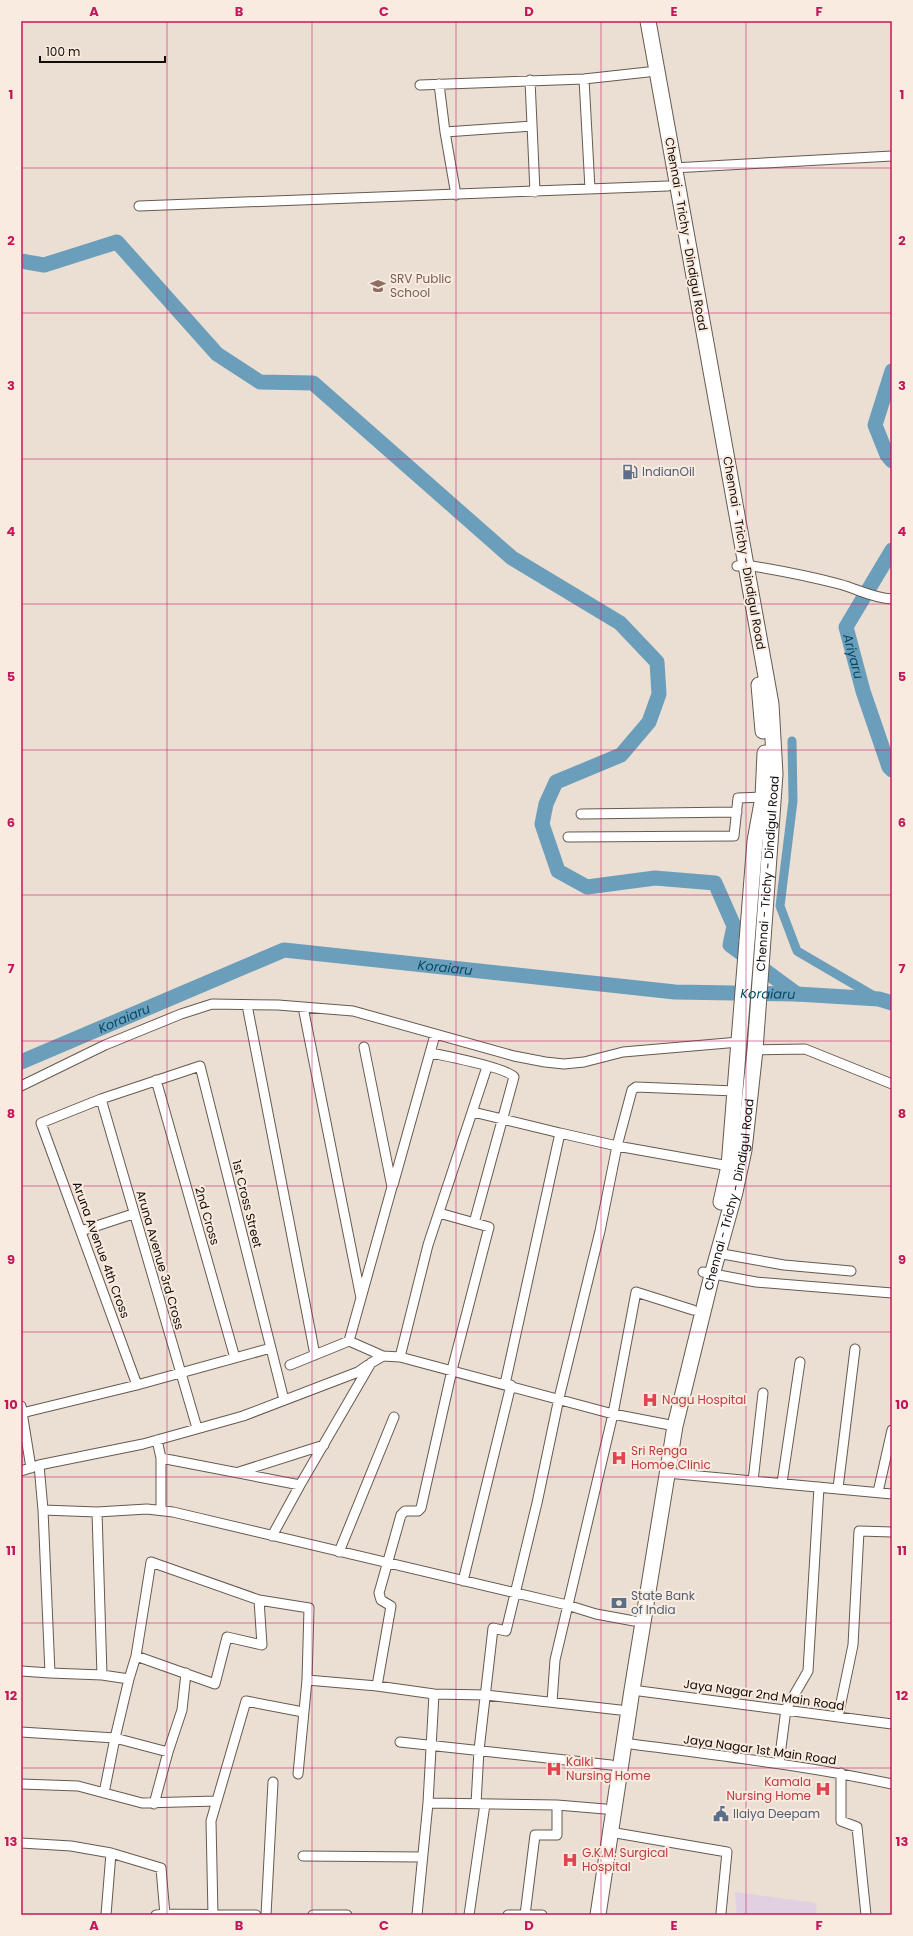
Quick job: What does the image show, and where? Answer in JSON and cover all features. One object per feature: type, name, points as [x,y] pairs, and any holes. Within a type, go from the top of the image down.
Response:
[{"type":"highway","name":"Chennai - Trichy - Dindigul Road","points":[[598,1915],[624,1743],[634,1621],[693,1310],[707,1273],[717,1253],[735,1192],[744,1150],[755,1045],[775,774],[772,710],[741,565],[668,186],[639,21]]},
{"type":"highway","name":"Chennai - Trichy - Dindigul Road","points":[[589,1915],[620,1710],[628,1689],[667,1473],[671,1426],[707,1273],[729,1166],[750,896],[755,841],[763,797],[765,759],[759,686],[741,565],[648,21]]},
{"type":"street","points":[[420,85],[584,78],[648,72]]},
{"type":"street","points":[[584,78],[590,189]]},
{"type":"street","points":[[530,80],[535,192]]},
{"type":"street","points":[[439,84],[445,132],[456,195]]},
{"type":"street","points":[[445,132],[532,126]]},
{"type":"street","points":[[674,168],[892,156]]},
{"type":"street","points":[[139,206],[668,186]]},
{"type":"street","points":[[741,565],[805,575],[842,585],[876,598],[889,599]]},
{"type":"street","points":[[568,837],[734,836],[738,798],[763,797]]},
{"type":"street","points":[[581,814],[736,812]]},
{"type":"street","points":[[21,1086],[105,1045],[181,1014],[212,1004],[303,1007],[353,1011],[514,1056],[564,1064],[584,1062],[623,1052],[740,1038]]},
{"type":"street","points":[[247,1005],[315,1355]]},
{"type":"street","points":[[303,1007],[361,1299]]},
{"type":"street","points":[[350,1341],[435,1035]]},
{"type":"street","points":[[755,1045],[805,1048],[892,1084]]},
{"type":"street","points":[[364,1047],[392,1187]]},
{"type":"street","points":[[431,1053],[511,1074],[514,1078],[474,1223]]},
{"type":"street","name":"1st Cross Street","points":[[156,1080],[200,1066],[284,1400]]},
{"type":"street","points":[[400,1356],[428,1245],[487,1067]]},
{"type":"street","points":[[101,1098],[156,1080]]},
{"type":"street","name":"2nd Cross","points":[[156,1080],[236,1358]]},
{"type":"street","points":[[469,1915],[480,1804],[479,1750],[493,1628],[506,1631],[537,1503],[559,1398],[600,1231],[617,1146],[632,1090],[636,1087],[735,1091]]},
{"type":"street","name":"Aruna Avenue 4th Cross","points":[[101,1098],[41,1123],[82,1231],[137,1385]]},
{"type":"street","name":"Aruna Avenue 3rd Cross","points":[[101,1098],[197,1428]]},
{"type":"street","points":[[473,1112],[617,1146],[729,1166]]},
{"type":"street","points":[[463,1581],[508,1384],[560,1133]]},
{"type":"street","points":[[377,1686],[391,1606],[381,1600],[378,1593],[401,1515],[405,1511],[418,1510],[421,1508],[452,1370],[489,1228],[439,1213]]},
{"type":"street","points":[[82,1231],[134,1214]]},
{"type":"street","points":[[717,1253],[784,1265],[851,1271]]},
{"type":"street","points":[[707,1273],[756,1282],[892,1293]]},
{"type":"street","points":[[552,1702],[555,1660],[566,1605],[613,1414],[636,1292],[693,1310]]},
{"type":"street","points":[[290,1365],[350,1341],[383,1356],[400,1356],[508,1384],[613,1414],[671,1426]]},
{"type":"street","points":[[50,1673],[43,1510],[35,1466],[22,1410],[137,1385],[271,1348]]},
{"type":"street","points":[[838,1488],[856,1349]]},
{"type":"street","points":[[21,1471],[35,1466],[143,1444],[243,1416],[358,1372],[383,1356]]},
{"type":"street","points":[[782,1483],[800,1362]]},
{"type":"street","points":[[272,1536],[371,1363]]},
{"type":"street","points":[[753,1481],[763,1393]]},
{"type":"street","points":[[339,1552],[394,1417]]},
{"type":"street","points":[[878,1492],[892,1430]]},
{"type":"street","points":[[157,1440],[161,1458],[161,1510]]},
{"type":"street","points":[[237,1473],[324,1445]]},
{"type":"street","points":[[161,1458],[300,1485]]},
{"type":"street","points":[[667,1473],[892,1494]]},
{"type":"street","points":[[779,1763],[786,1709],[808,1671],[819,1486]]},
{"type":"street","points":[[43,1510],[97,1512],[161,1510],[566,1605],[596,1614],[634,1621]]},
{"type":"street","points":[[97,1512],[102,1675]]},
{"type":"street","points":[[838,1717],[853,1646],[859,1531],[892,1532]]},
{"type":"street","points":[[104,1793],[115,1738],[136,1656],[151,1562],[259,1600],[309,1608],[307,1680],[298,1774]]},
{"type":"street","points":[[136,1656],[215,1684],[227,1637],[262,1645],[259,1600]]},
{"type":"street","points":[[21,1671],[102,1675],[129,1679]]},
{"type":"street","points":[[154,1804],[168,1752],[182,1710],[186,1673]]},
{"type":"street","points":[[307,1680],[377,1686],[434,1694],[486,1695],[620,1710]]},
{"type":"street","name":"Jaya Nagar 2nd Main Road","points":[[628,1689],[892,1724]]},
{"type":"street","points":[[417,1915],[428,1803],[434,1694]]},
{"type":"street","points":[[213,1914],[211,1822],[246,1701],[303,1712]]},
{"type":"street","points":[[21,1732],[115,1738],[168,1752]]},
{"type":"street","points":[[400,1742],[611,1766]]},
{"type":"street","name":"Jaya Nagar 1st Main Road","points":[[624,1743],[779,1763],[841,1773],[892,1784]]},
{"type":"street","points":[[841,1773],[841,1821],[857,1827],[866,1915]]},
{"type":"street","points":[[266,1915],[273,1782]]},
{"type":"street","points":[[21,1784],[78,1786],[142,1803],[154,1804],[217,1801]]},
{"type":"street","points":[[428,1803],[558,1805],[605,1809]]},
{"type":"street","points":[[525,1915],[535,1835],[557,1835],[558,1805]]},
{"type":"street","points":[[610,1832],[727,1852],[721,1913]]},
{"type":"street","points":[[21,1843],[71,1846],[111,1853],[162,1868],[162,1915],[256,1915]]},
{"type":"street","points":[[106,1915],[111,1853]]},
{"type":"street","points":[[302,1856],[422,1857]]},
{"type":"street","points":[[313,1915],[347,1915]]},
{"type":"street","points":[[508,1915],[542,1915]]},
{"type":"shaded area","points":[[735,1892],[816,1903],[817,1915],[737,1915]]},
{"type":"waterway","points":[[21,261],[44,265],[117,242],[217,354],[260,382],[313,383],[512,558],[620,623],[657,662],[659,694],[649,722],[621,755],[556,782],[546,804],[542,824],[558,871],[587,887],[655,878],[715,883],[734,926],[730,945],[797,994]]},
{"type":"waterway","name":"Ariyaru","points":[[892,371],[875,425],[887,455],[892,461]]},
{"type":"waterway","name":"Ariyaru","points":[[892,550],[846,627],[863,691],[889,767],[892,770]]},
{"type":"waterway","points":[[792,741],[793,801],[780,906],[797,951],[879,999]]},
{"type":"waterway","name":"Koraiaru","points":[[21,1062],[284,950],[675,992],[797,994],[879,999],[892,1003]]},
{"type":"place","name":"SRV Public School","points":[[378,286]]},
{"type":"place","name":"IndianOil","points":[[630,472]]},
{"type":"place","name":"Nagu Hospital","points":[[650,1400]]},
{"type":"place","name":"Sri Renga Homoe Clinic","points":[[619,1458]]},
{"type":"place","name":"State Bank of India","points":[[619,1603]]},
{"type":"place","name":"Kalki Nursing Home","points":[[554,1769]]},
{"type":"place","name":"Kamala Nursing Home","points":[[823,1789]]},
{"type":"place","name":"Ilaiya Deepam","points":[[721,1814]]},
{"type":"place","name":"G.K.M. Surgical Hospital","points":[[570,1860]]}]
